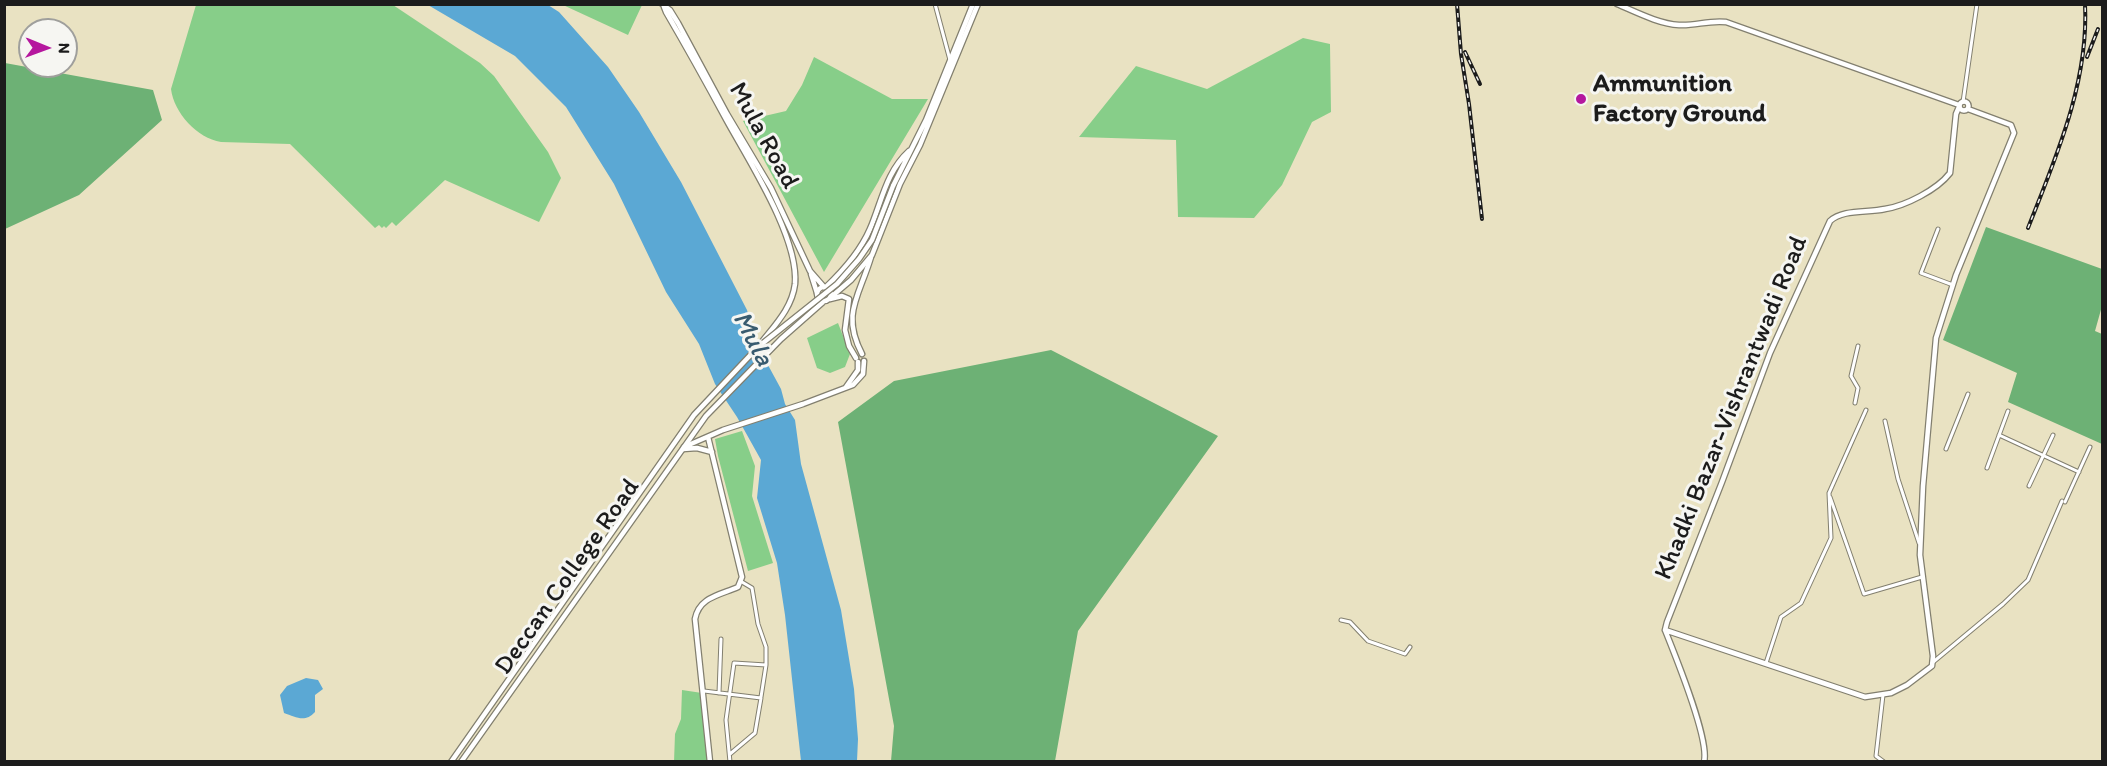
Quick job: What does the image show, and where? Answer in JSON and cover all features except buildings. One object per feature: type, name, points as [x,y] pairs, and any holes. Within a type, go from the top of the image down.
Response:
[{"type":"street","points":[[934,4],[952,62]]},
{"type":"street","points":[[684,448],[723,430],[844,389],[860,379],[864,370],[864,356],[854,337],[851,318],[872,255],[900,184],[920,145],[973,4]]},
{"type":"street","points":[[758,347],[837,284],[860,260],[872,240],[893,186],[913,149],[978,4]]},
{"type":"street","points":[[1617,4],[1676,25],[1713,20],[1726,22],[1960,105],[1963,111],[1968,109],[2011,125],[2014,133],[1953,285],[1936,338],[1920,548],[1932,663]]},
{"type":"street","name":"Khadki Bazar-Vishrantwadi Road","points":[[1665,630],[1666,622],[1722,482],[1770,352],[1830,221],[1835,216],[1844,214],[1887,209],[1936,188],[1950,173],[1956,114],[1960,105],[1977,4]]},
{"type":"street","name":"Mula Road","points":[[663,6],[690,48],[810,271],[825,287]]},
{"type":"street","points":[[817,293],[841,273],[860,248],[870,230],[889,176],[897,163],[913,149]]},
{"type":"street","points":[[758,347],[785,311],[795,285],[790,246],[763,182]]},
{"type":"street","points":[[1938,229],[1921,273],[1953,285]]},
{"type":"street","points":[[810,271],[818,299],[823,302],[851,280],[872,255]]},
{"type":"street","points":[[825,287],[830,291],[830,298]]},
{"type":"street","points":[[830,298],[842,296],[849,299],[845,330],[849,346],[857,360],[858,370],[844,389]]},
{"type":"street","name":"Deccan College Road","points":[[461,762],[706,416],[781,339],[823,302]]},
{"type":"street","points":[[1854,403],[1858,388],[1851,376],[1858,346]]},
{"type":"street","name":"Deccan College Road","points":[[451,762],[694,415],[758,347]]},
{"type":"street","points":[[857,360],[862,354]]},
{"type":"street","points":[[857,360],[862,363],[864,361]]},
{"type":"street","points":[[1946,449],[1968,394]]},
{"type":"street","points":[[1766,665],[1781,617],[1801,603],[1831,538],[1829,493],[1866,410]]},
{"type":"street","points":[[1987,468],[2008,411]]},
{"type":"street","points":[[1885,421],[1898,479],[1920,548]]},
{"type":"street","points":[[1999,435],[2079,472]]},
{"type":"street","points":[[2029,486],[2053,435]]},
{"type":"street","points":[[708,437],[742,582],[738,587],[709,598],[696,614],[695,624],[710,762]]},
{"type":"street","points":[[696,442],[698,448]]},
{"type":"street","points":[[1665,630],[1865,697],[1891,693],[1907,685],[1930,668],[1932,663],[2003,604],[2028,580],[2090,447]]},
{"type":"street","points":[[684,448],[698,448],[712,452]]},
{"type":"street","points":[[1829,493],[1864,594],[1922,577]]},
{"type":"street","points":[[729,754],[755,734],[766,664],[765,643],[758,624],[753,591],[750,585],[742,582]]},
{"type":"street","points":[[1341,620],[1350,622],[1368,641],[1405,654],[1410,647]]},
{"type":"street","points":[[1665,630],[1705,746],[1704,762]]},
{"type":"street","points":[[719,693],[721,639]]},
{"type":"street","points":[[730,762],[726,725],[734,663],[766,664]]},
{"type":"street","points":[[704,691],[761,698]]},
{"type":"street","points":[[1882,695],[1876,756],[1884,762]]},
{"type":"green space","points":[[196,5],[393,5],[480,63],[494,76],[548,152],[561,178],[539,222],[445,180],[396,226],[392,222],[386,228],[379,225],[375,228],[290,144],[221,142],[212,140],[195,130],[177,107],[171,89]]},
{"type":"green space","points":[[563,5],[642,5],[628,35]]},
{"type":"green space","points":[[1303,38],[1330,44],[1331,112],[1312,122],[1282,185],[1254,218],[1178,217],[1176,140],[1079,137],[1136,66],[1207,89]]},
{"type":"green space","points":[[814,57],[892,99],[928,99],[824,272],[743,121],[786,111],[802,85]]},
{"type":"green space","points":[[5,63],[18,65],[18,78],[78,76],[153,90],[162,120],[79,195],[5,229]]},
{"type":"green space","points":[[1986,227],[2102,269],[2102,306],[2095,331],[2102,334],[2102,444],[2008,402],[2017,373],[1943,340]]},
{"type":"green space","points":[[838,323],[850,354],[845,367],[830,373],[817,368],[807,338]]},
{"type":"green space","points":[[1051,350],[1218,436],[1078,631],[1055,761],[891,761],[894,726],[838,422],[894,381]]},
{"type":"green space","points":[[742,431],[755,466],[752,496],[773,563],[748,571],[715,439]]},
{"type":"green space","points":[[682,690],[702,693],[708,761],[674,762],[675,734],[681,719]]},
{"type":"water","name":"Mula","points":[[428,5],[548,5],[559,12],[608,67],[639,112],[681,182],[747,310],[756,343],[795,420],[801,464],[841,610],[854,689],[858,739],[857,761],[801,761],[777,563],[757,498],[761,460],[715,384],[699,344],[666,292],[614,184],[566,107],[515,56]]},
{"type":"water","points":[[306,678],[318,680],[323,689],[315,695],[315,712],[304,718],[284,713],[280,695],[287,686]]},
{"type":"railway","points":[[1457,4],[1461,54],[1482,219]]},
{"type":"railway","points":[[2028,228],[2059,146],[2076,90],[2082,62],[2085,4]]},
{"type":"railway","points":[[2087,57],[2098,29]]},
{"type":"railway","points":[[1465,52],[1480,84]]},
{"type":"place","name":"Ammunition Factory Ground","points":[[1581,99]]}]
